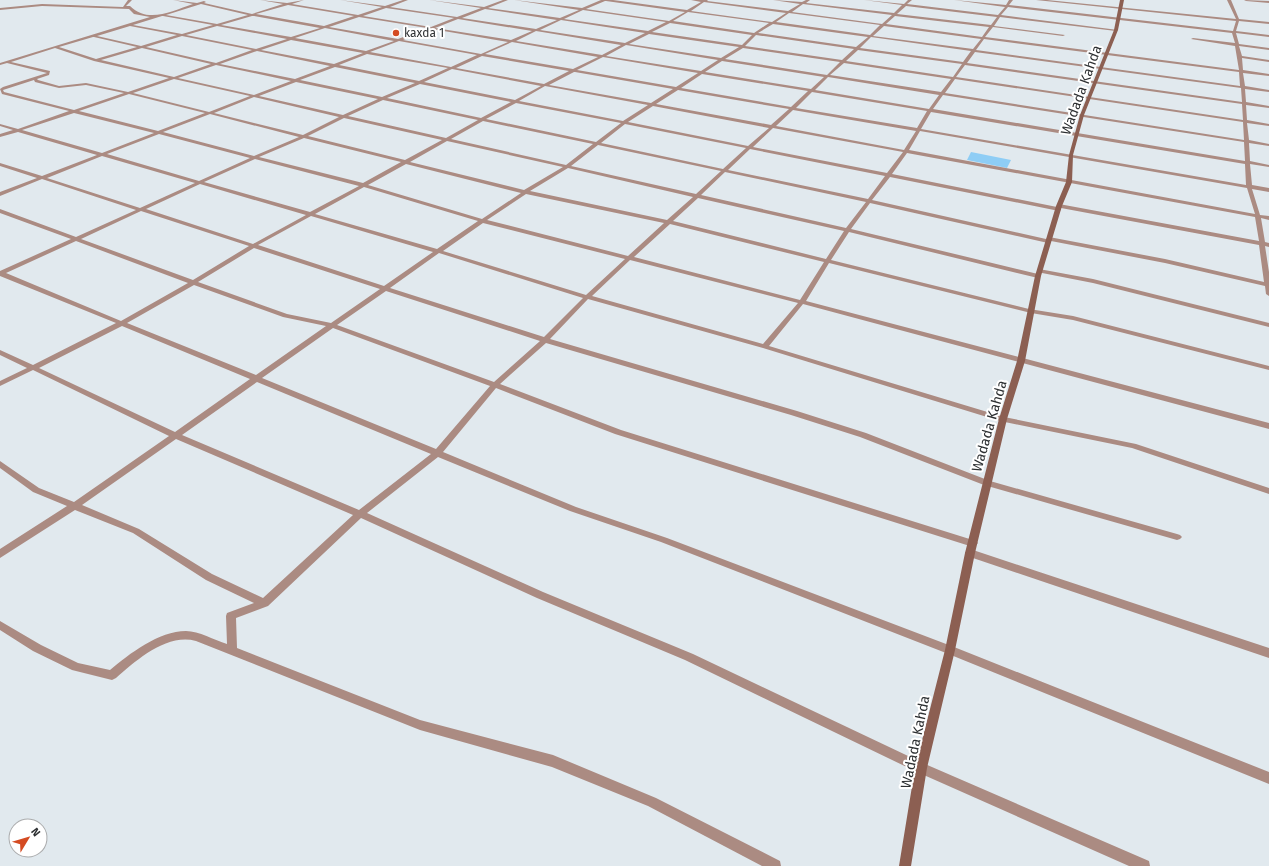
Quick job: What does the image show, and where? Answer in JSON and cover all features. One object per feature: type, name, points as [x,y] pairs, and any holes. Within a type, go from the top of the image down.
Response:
[{"type":"main road","name":"Wadada Kahda","points":[[904,866],[922,768],[950,650],[972,543],[1003,419],[1021,361],[1038,273],[1069,182],[1071,155],[1078,135],[1082,116],[1108,55],[1119,19],[1122,0]]},
{"type":"street","points":[[124,7],[130,0]]},
{"type":"street","points":[[175,0],[575,71],[1269,190]]},
{"type":"street","points":[[0,64],[210,0]]},
{"type":"street","points":[[262,0],[600,57],[811,90],[1269,166]]},
{"type":"street","points":[[95,60],[302,0]]},
{"type":"street","points":[[342,0],[724,58],[828,76],[1269,145]]},
{"type":"street","points":[[0,136],[172,77],[406,0]]},
{"type":"street","points":[[431,0],[843,60],[1269,125]]},
{"type":"street","points":[[0,194],[210,114],[252,96],[334,66],[367,52],[404,40],[431,28],[506,0]]},
{"type":"street","points":[[516,0],[1269,107]]},
{"type":"street","points":[[1,274],[253,158],[303,137],[344,116],[605,0],[870,37],[1103,67],[1269,91]]},
{"type":"street","points":[[693,0],[1269,75]]},
{"type":"street","points":[[775,0],[1063,35]]},
{"type":"street","points":[[0,554],[76,505],[256,380],[331,324],[385,289],[525,192],[567,167],[596,143],[624,123],[655,105],[677,88],[743,46],[755,34],[808,0]]},
{"type":"street","points":[[866,0],[907,2],[999,16],[1116,30]]},
{"type":"street","points":[[956,0],[1269,36]]},
{"type":"street","points":[[765,347],[802,302],[847,230],[906,151],[930,110],[966,64],[985,38],[1005,6],[1011,0]]},
{"type":"street","points":[[1038,0],[1269,23]]},
{"type":"street","points":[[1229,0],[1238,20],[1234,32],[1240,57],[1249,186],[1258,216],[1269,294]]},
{"type":"street","points":[[1246,0],[1269,2]]},
{"type":"street","points":[[0,384],[122,322],[192,283],[253,246],[482,119],[669,22],[705,1]]},
{"type":"street","points":[[232,652],[231,616],[264,603],[360,514],[438,452],[495,385],[545,340],[587,297],[907,2]]},
{"type":"street","points":[[102,3],[130,8],[135,13],[156,17]]},
{"type":"street","points":[[0,9],[42,5],[130,8]]},
{"type":"street","points":[[163,15],[1269,218]]},
{"type":"street","points":[[130,25],[888,176],[1269,246]]},
{"type":"street","points":[[94,36],[1049,240],[1268,283]]},
{"type":"street","points":[[1193,39],[1269,48]]},
{"type":"street","points":[[55,47],[95,60],[252,96],[1038,273],[1093,282],[1269,325]]},
{"type":"street","points":[[1240,57],[1269,61]]},
{"type":"street","points":[[8,62],[48,72],[48,74],[4,88],[1,91],[3,94],[74,110],[253,158],[364,185],[482,221],[802,302],[1269,426]]},
{"type":"street","points":[[35,78],[36,81],[49,86],[59,87],[86,84],[125,93],[407,161],[525,192],[669,222],[1031,311],[1073,318],[1269,368]]},
{"type":"street","points":[[0,124],[438,251],[587,297],[765,347],[1003,419],[1133,446],[1269,491]]},
{"type":"street","points":[[0,164],[144,209],[253,246],[545,340],[855,433],[987,483],[1177,537]]},
{"type":"street","points":[[0,212],[78,239],[192,283],[235,296],[285,316],[331,324],[618,432],[972,543]]},
{"type":"street","points":[[1,274],[122,322],[256,380],[438,452],[573,509],[664,540],[950,650],[1269,778]]},
{"type":"street","points":[[0,352],[175,435],[360,514],[540,595],[690,657],[922,768],[1144,866]]},
{"type":"street","points":[[0,464],[36,490],[76,505],[136,531],[209,577],[264,603]]},
{"type":"street","points":[[970,553],[1269,653]]},
{"type":"street","points":[[0,625],[37,648],[76,667],[112,675],[132,658],[160,642],[185,635],[214,644],[420,725],[553,761],[652,802],[775,866]]},
{"type":"shaded area","points":[[971,152],[1011,160],[1007,168],[967,160]]},
{"type":"place","name":"kaxda 1","points":[[396,33]]}]
